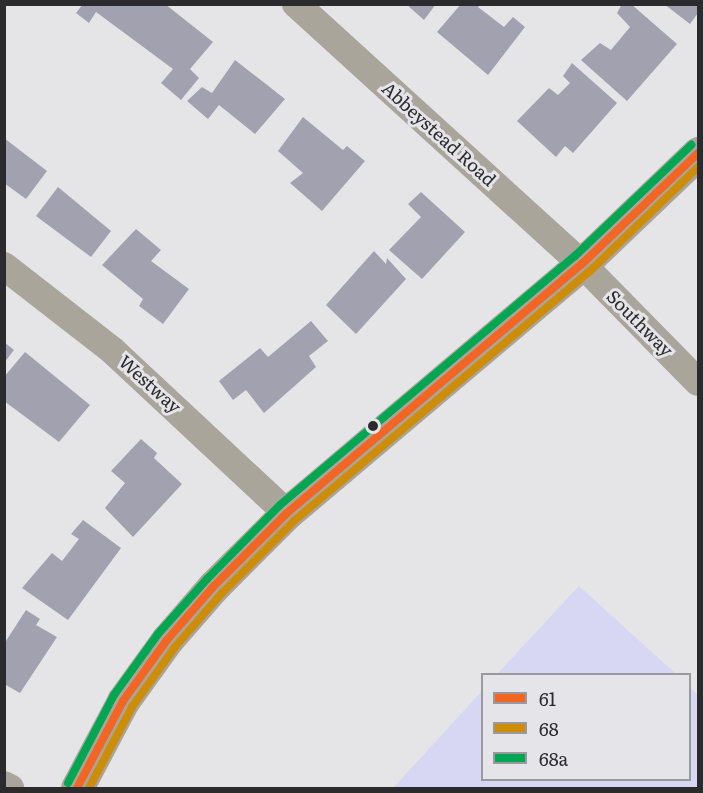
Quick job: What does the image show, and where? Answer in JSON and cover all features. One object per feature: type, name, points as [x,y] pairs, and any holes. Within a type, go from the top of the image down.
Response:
[{"type":"street","name":"Abbeystead Road","points":[[296,4],[582,264]]},
{"type":"street","points":[[77,789],[123,701],[166,640],[287,513],[582,264],[699,153]]},
{"type":"street","name":"Southway","points":[[582,264],[699,382]]},
{"type":"street","name":"Westway","points":[[4,267],[113,351],[287,513]]},
{"type":"street","points":[[4,784],[10,789]]},
{"type":"shaded area","points":[[579,586],[675,673],[498,673]]},
{"type":"shaded area","points":[[691,688],[698,695],[698,788],[393,788],[481,692],[481,781],[691,781]]},
{"type":"building","points":[[83,4],[165,4],[213,42],[190,69],[199,78],[181,100],[161,83],[173,69],[96,12],[89,23],[76,13]]},
{"type":"building","points":[[406,4],[436,4],[424,20]]},
{"type":"building","points":[[461,4],[481,4],[478,7],[504,27],[513,17],[525,27],[488,75],[437,32]]},
{"type":"building","points":[[622,4],[631,4],[677,44],[627,101],[581,60],[600,43],[611,50],[630,27],[617,13]]},
{"type":"building","points":[[664,4],[698,4],[698,13],[690,24]]},
{"type":"building","points":[[235,60],[285,99],[255,134],[219,105],[208,119],[187,101],[202,87],[212,93]]},
{"type":"building","points":[[572,63],[617,103],[573,153],[565,146],[556,157],[517,121],[549,88],[558,95],[570,83],[563,76]]},
{"type":"building","points":[[303,117],[343,150],[347,146],[365,161],[322,211],[290,183],[303,173],[278,151]]},
{"type":"building","points":[[4,138],[47,171],[26,199],[4,183]]},
{"type":"building","points":[[58,187],[111,231],[91,257],[36,216]]},
{"type":"building","points":[[421,192],[465,232],[422,279],[389,250],[421,217],[408,204]]},
{"type":"building","points":[[136,229],[161,250],[151,261],[189,289],[163,324],[139,306],[143,299],[102,265]]},
{"type":"building","points":[[374,251],[386,264],[387,258],[406,279],[356,334],[326,305]]},
{"type":"building","points":[[311,321],[328,341],[309,356],[316,367],[264,413],[246,390],[233,400],[219,381],[260,348],[268,357]]},
{"type":"building","points":[[4,342],[14,350],[4,363]]},
{"type":"building","points":[[25,352],[90,405],[59,442],[4,401],[4,377]]},
{"type":"building","points":[[141,439],[157,453],[154,458],[182,484],[133,537],[105,508],[125,483],[111,471]]},
{"type":"building","points":[[83,520],[121,548],[68,620],[22,588],[52,553],[62,561],[79,539],[71,534]]},
{"type":"building","points":[[26,610],[40,619],[36,625],[57,637],[20,693],[4,684],[4,644]]},
{"type":"transit line","name":"68a","points":[[68,783],[114,695],[158,634],[207,579],[280,505],[575,256],[691,145]]},
{"type":"transit line","name":"61","points":[[77,788],[123,701],[167,640],[214,586],[287,513],[582,264],[698,153]]},
{"type":"transit line","name":"68","points":[[89,788],[132,707],[175,647],[222,593],[294,521],[589,272],[698,167]]}]
